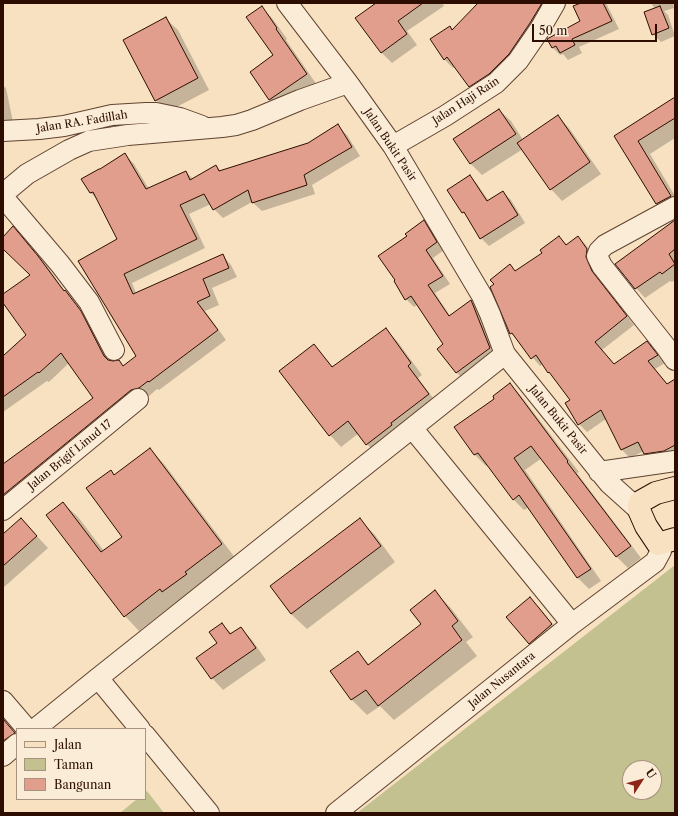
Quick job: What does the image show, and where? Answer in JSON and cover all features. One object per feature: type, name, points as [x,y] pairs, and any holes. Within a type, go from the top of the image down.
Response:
[{"type":"main road","points":[[639,510],[640,502],[656,493],[675,488]]},
{"type":"main road","name":"Jalan Nusantara","points":[[639,510],[648,530],[667,542]]},
{"type":"street","name":"Jalan Bukit Pasir","points":[[287,3],[348,83],[393,146],[467,268],[493,320],[505,354],[599,472],[639,510]]},
{"type":"street","name":"Jalan Haji Rain","points":[[393,146],[496,83],[518,61],[540,29],[555,3]]},
{"type":"street","points":[[114,350],[89,302],[60,264],[3,197],[9,189],[27,174],[69,150],[90,141],[128,135],[222,127],[252,120],[300,100],[348,83]]},
{"type":"street","name":"Jalan RA. Fadillah","points":[[3,131],[64,126],[112,115],[146,113],[156,113],[180,118],[207,128]]},
{"type":"street","points":[[675,207],[605,245],[599,251],[597,256],[602,266],[675,360]]},
{"type":"street","points":[[37,728],[505,354]]},
{"type":"street","name":"Jalan Brigif Linud 17","points":[[3,510],[138,399]]},
{"type":"street","points":[[412,429],[572,624]]},
{"type":"street","points":[[599,472],[675,462]]},
{"type":"street","name":"Jalan Nusantara","points":[[336,813],[572,624],[655,562],[667,542]]},
{"type":"street","points":[[98,678],[139,728]]},
{"type":"street","points":[[3,701],[26,728]]},
{"type":"street","points":[[146,736],[209,813]]},
{"type":"street","points":[[3,756],[16,745]]},
{"type":"green space","points":[[675,565],[675,813],[357,813]]},
{"type":"green space","points":[[147,791],[164,813],[120,813],[136,800],[146,800]]},
{"type":"building","points":[[376,3],[423,3],[398,21],[407,34],[381,53],[355,18]]},
{"type":"building","points":[[478,3],[542,3],[509,54],[489,74],[469,87],[447,57],[444,60],[430,39],[450,26],[452,30]]},
{"type":"building","points":[[581,3],[603,3],[612,21],[572,39],[575,45],[560,53],[556,46],[552,48],[547,39],[580,21],[573,6]]},
{"type":"building","points":[[262,6],[307,74],[269,100],[250,72],[273,55],[246,17]]},
{"type":"building","points":[[660,6],[669,28],[652,35],[644,12]]},
{"type":"building","points":[[166,17],[198,78],[155,101],[123,40]]},
{"type":"building","points":[[675,97],[675,118],[638,141],[671,196],[656,204],[614,136]]},
{"type":"building","points":[[499,109],[516,134],[470,164],[453,139]]},
{"type":"building","points":[[558,115],[590,162],[550,190],[517,143]]},
{"type":"building","points":[[338,124],[352,147],[304,175],[307,185],[252,203],[248,190],[213,210],[204,194],[180,205],[197,239],[124,274],[133,294],[223,254],[229,268],[203,279],[210,296],[197,302],[218,330],[149,382],[148,381],[139,388],[131,390],[3,495],[3,464],[93,398],[61,353],[39,373],[38,372],[3,397],[3,356],[26,335],[3,303],[3,294],[30,275],[3,249],[3,237],[13,226],[81,311],[104,356],[108,360],[119,360],[123,366],[136,356],[78,261],[117,239],[93,192],[90,193],[81,179],[125,153],[146,189],[186,171],[190,180],[216,165],[219,171],[308,143]]},
{"type":"building","points":[[470,175],[487,201],[503,191],[518,215],[480,239],[464,212],[462,213],[447,190]]},
{"type":"building","points":[[424,220],[437,242],[426,250],[443,276],[428,285],[449,316],[471,300],[490,348],[456,373],[437,349],[443,344],[411,296],[405,300],[394,281],[395,280],[378,256],[407,236],[405,234]]},
{"type":"building","points":[[675,220],[675,249],[669,254],[675,264],[662,274],[660,272],[635,289],[615,264]]},
{"type":"building","points":[[559,236],[566,245],[578,236],[587,249],[586,257],[592,271],[627,316],[595,342],[614,364],[647,341],[658,355],[648,361],[667,384],[675,379],[675,445],[664,451],[644,454],[638,442],[621,450],[601,410],[578,425],[565,403],[570,400],[549,372],[548,373],[536,355],[531,359],[512,333],[510,334],[490,287],[494,284],[490,280],[510,264],[515,271],[542,253],[540,250]]},
{"type":"building","points":[[386,328],[411,363],[408,366],[429,394],[391,423],[392,425],[366,445],[348,421],[329,436],[279,371],[314,344],[332,367]]},
{"type":"building","points":[[510,383],[568,461],[567,462],[631,546],[616,557],[531,446],[514,458],[591,569],[577,578],[519,495],[513,500],[478,453],[474,455],[454,427],[494,399],[493,396]]},
{"type":"building","points":[[150,448],[222,544],[185,572],[187,574],[162,592],[160,589],[124,617],[46,515],[63,502],[101,552],[122,537],[86,488],[111,470],[114,475]]},
{"type":"building","points":[[21,518],[37,536],[3,566],[3,534]]},
{"type":"building","points":[[360,518],[381,546],[291,614],[270,586]]},
{"type":"building","points":[[435,590],[458,621],[452,626],[462,640],[378,706],[366,690],[351,700],[330,671],[358,651],[368,665],[421,624],[410,610]]},
{"type":"building","points":[[530,597],[552,624],[529,644],[506,617]]},
{"type":"building","points":[[222,623],[230,634],[241,627],[256,648],[211,679],[196,658],[217,643],[209,632]]},
{"type":"building","points":[[3,719],[15,733],[3,741]]}]
